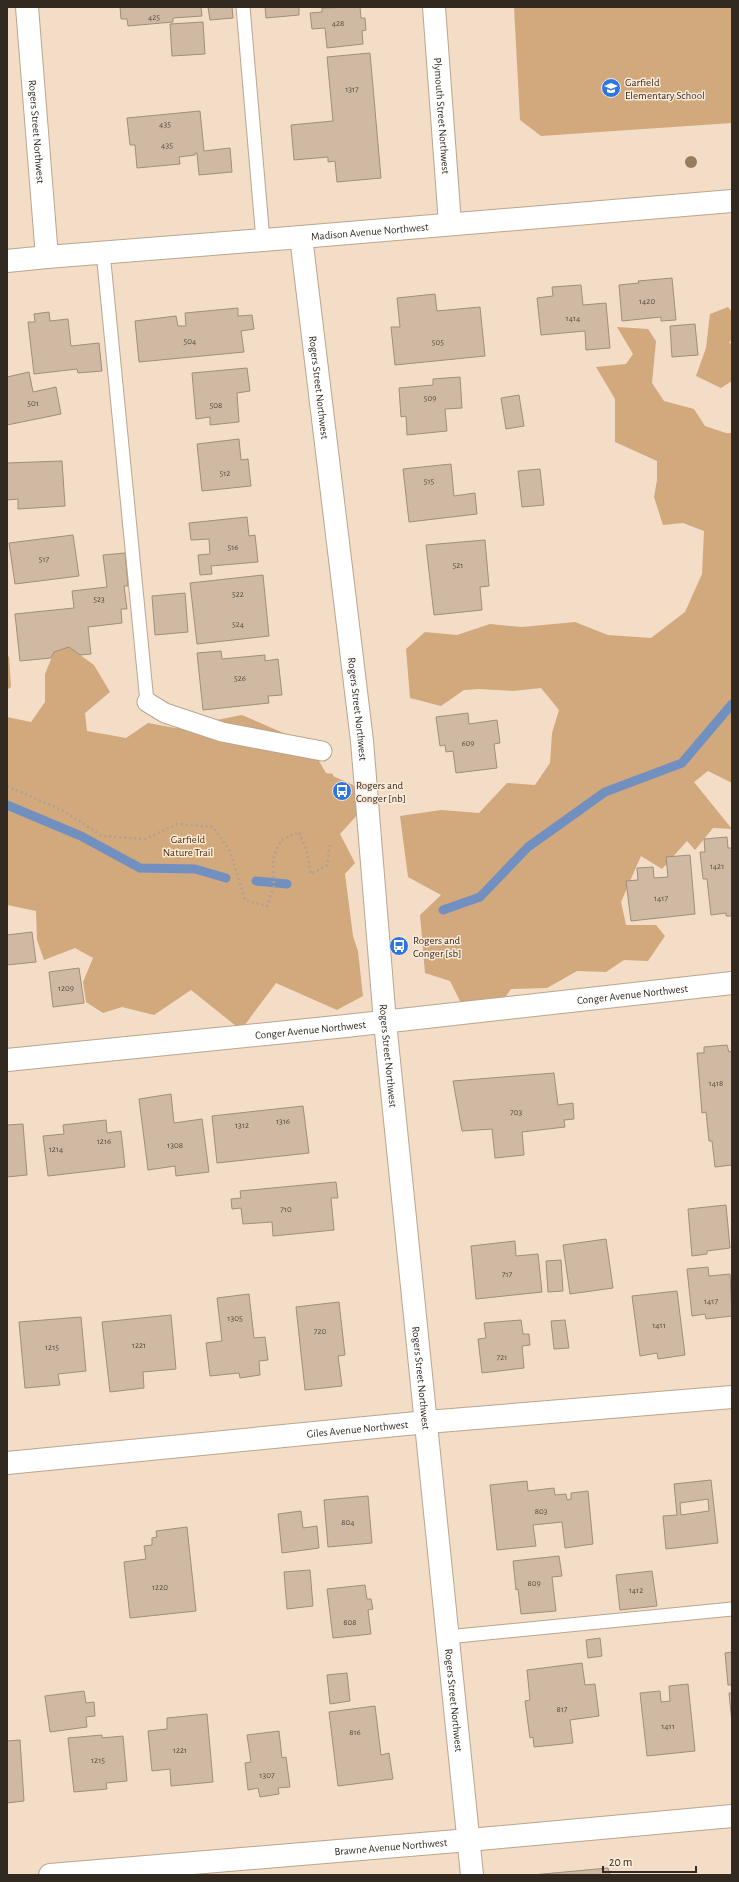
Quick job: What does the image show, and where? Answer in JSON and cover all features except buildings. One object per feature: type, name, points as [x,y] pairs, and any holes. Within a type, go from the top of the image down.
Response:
[{"type":"street","name":"Rogers Street Northwest","points":[[27,7],[47,257]]},
{"type":"street","name":"Plymouth Street Northwest","points":[[434,7],[450,224]]},
{"type":"street","name":"Madison Avenue Northwest","points":[[7,261],[732,201]]},
{"type":"street","name":"Rogers Street Northwest","points":[[301,237],[362,741],[385,1022],[472,1875]]},
{"type":"street","points":[[147,702],[165,712],[222,732],[322,751]]},
{"type":"street","name":"Conger Avenue Northwest","points":[[7,1060],[385,1022],[732,984]]},
{"type":"street","name":"Giles Avenue Northwest","points":[[7,1463],[427,1422],[732,1397]]},
{"type":"street","name":"Brawne Avenue Northwest","points":[[50,1875],[469,1840],[732,1816]]},
{"type":"lane","points":[[243,7],[262,240]]},
{"type":"lane","points":[[103,252],[147,702]]},
{"type":"lane","points":[[448,1637],[732,1609]]},
{"type":"path","points":[[7,786],[62,810],[102,836],[145,839],[178,824],[213,827],[230,851],[245,900],[267,906],[274,886],[273,859],[281,840],[299,832],[307,852],[311,874],[327,865],[330,845]]},
{"type":"green space","name":"Garfield Elementary School","points":[[514,7],[732,7],[732,123],[541,136],[520,120]]},
{"type":"green space","points":[[728,307],[732,312],[732,340],[729,342],[732,345],[732,381],[721,388],[696,376],[706,348],[710,314]]},
{"type":"green space","points":[[617,327],[648,329],[656,341],[652,383],[664,401],[694,409],[705,426],[726,433],[732,433],[732,783],[708,771],[694,782],[732,829],[713,828],[695,850],[687,841],[662,869],[641,856],[621,902],[626,925],[656,925],[665,936],[648,961],[624,960],[606,972],[577,971],[547,988],[511,989],[504,999],[462,1005],[450,981],[425,973],[420,915],[441,895],[408,877],[400,816],[441,810],[479,813],[507,783],[535,785],[550,763],[552,733],[559,710],[541,688],[513,691],[479,689],[464,690],[441,706],[410,698],[406,649],[425,632],[457,635],[490,624],[522,627],[575,622],[608,635],[651,638],[685,612],[702,574],[704,531],[683,523],[663,525],[654,497],[657,480],[657,461],[615,442],[615,399],[596,367],[626,364],[633,354]]},
{"type":"green space","name":"Garfield Nature Trail","points":[[69,647],[94,665],[110,692],[85,713],[87,731],[126,738],[148,723],[175,728],[242,715],[309,744],[326,773],[333,774],[333,776],[353,785],[367,804],[340,834],[355,863],[345,874],[353,936],[358,951],[363,996],[337,1010],[276,983],[241,1030],[191,990],[154,1015],[122,1007],[103,1013],[86,1002],[83,982],[93,958],[75,948],[44,960],[37,940],[36,911],[7,905],[7,717],[31,722],[45,702],[45,674],[54,652]]},
{"type":"green space","points":[[7,655],[9,657],[11,687],[7,690]]},
{"type":"waterway","points":[[443,910],[480,897],[528,847],[605,792],[682,763],[732,704]]},
{"type":"waterway","points":[[7,805],[81,836],[140,868],[195,869],[226,878]]},
{"type":"waterway","points":[[256,881],[287,884]]},
{"type":"place","name":"Garfield Elementary School","points":[[611,88]]},
{"type":"place","name":"Rogers and Conger [nb]","points":[[342,791]]},
{"type":"place","name":"Rogers and Conger [sb]","points":[[399,946]]}]
